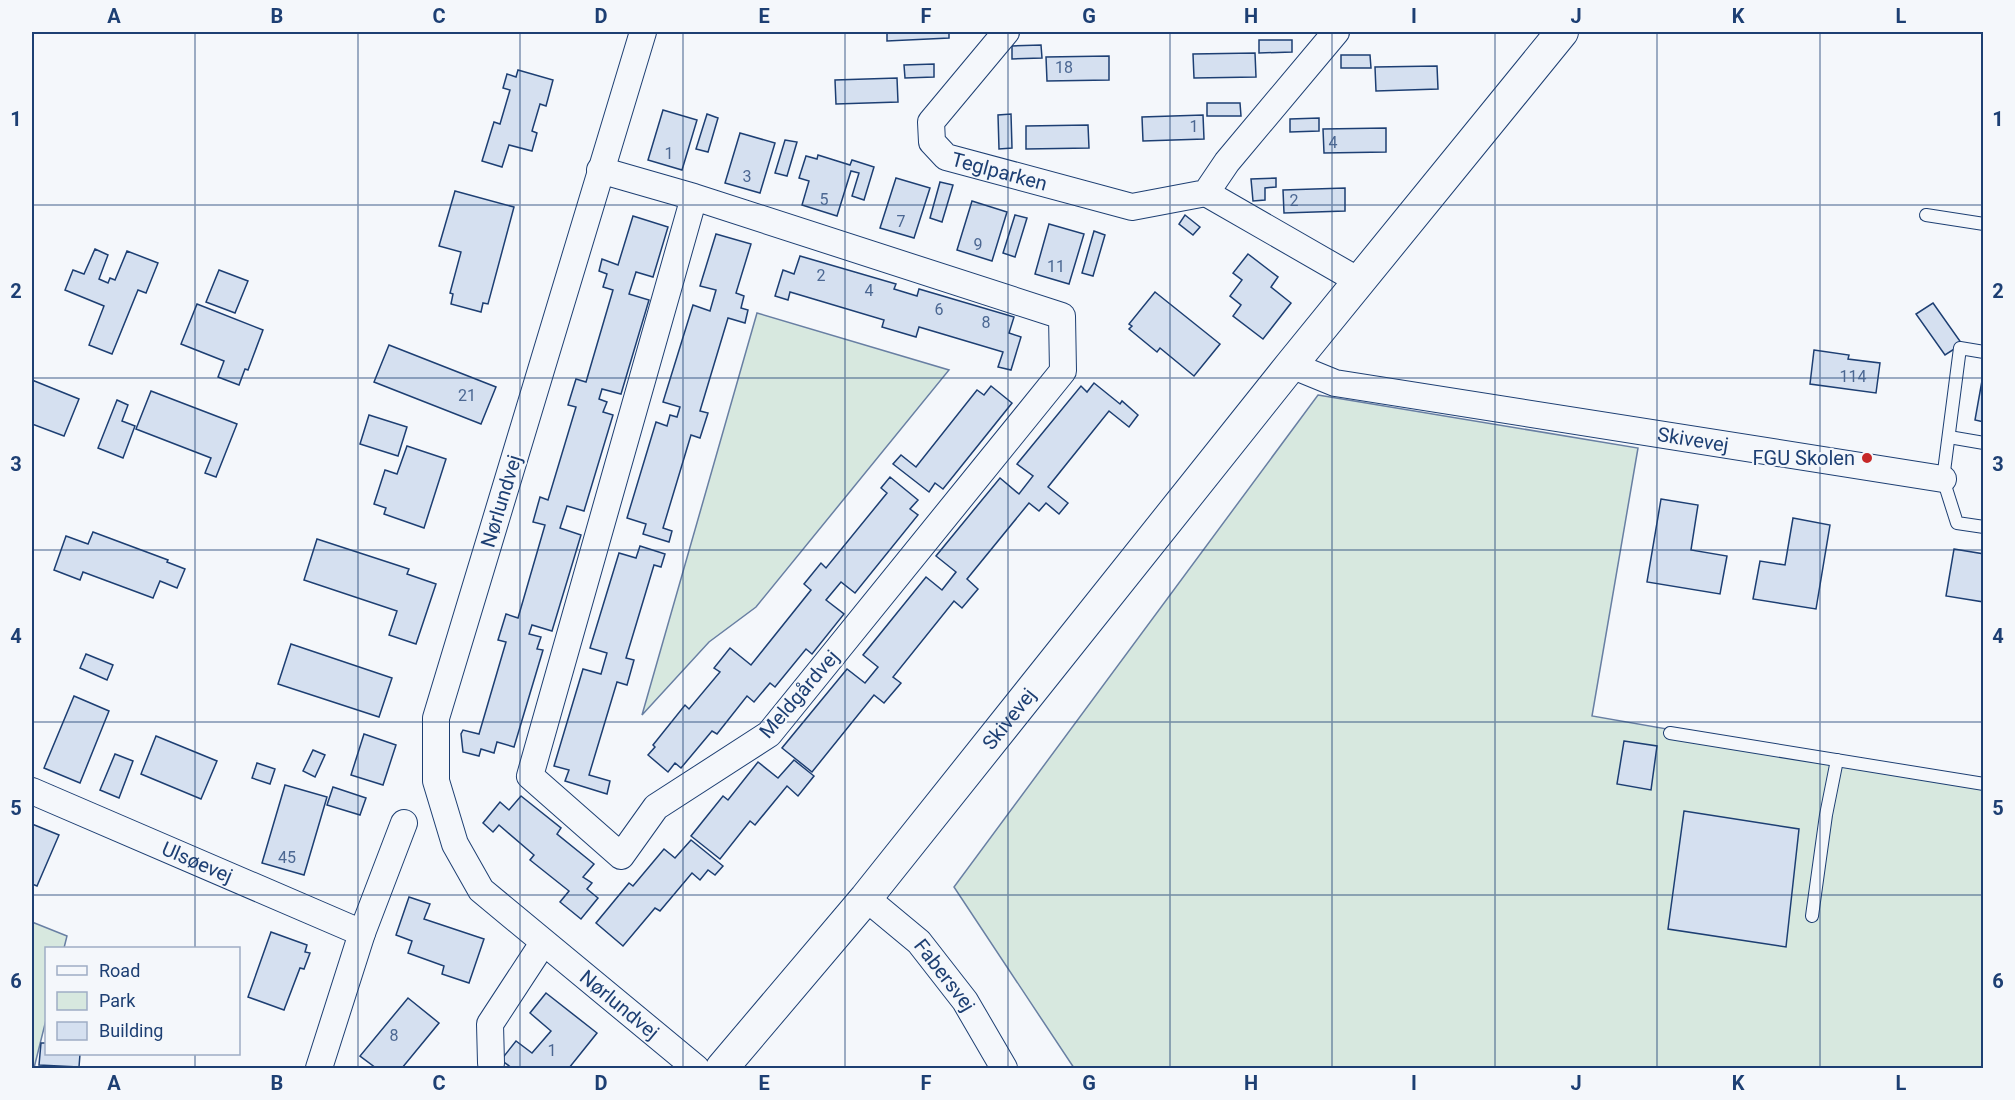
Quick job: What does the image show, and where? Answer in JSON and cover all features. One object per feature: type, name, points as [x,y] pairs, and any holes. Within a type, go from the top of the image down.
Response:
[{"type":"street","name":"Nørlundvej","points":[[643,32],[436,718],[436,781],[455,844],[481,890],[696,1068]]},
{"type":"street","name":"Teglparken","points":[[1005,32],[931,122],[932,142],[946,157],[1132,207],[1206,192]]},
{"type":"street","points":[[1336,32],[1227,162],[1206,192],[1359,281]]},
{"type":"street","name":"Skivevej","points":[[722,1068],[866,898],[1291,365],[1562,32]]},
{"type":"street","name":"Meldgårdvej","points":[[600,171],[694,197],[1062,316],[1063,371],[769,734],[656,807],[621,856],[530,776],[694,197]]},
{"type":"street","name":"Skivevej","points":[[1291,365],[1335,383],[1943,479]]},
{"type":"street","name":"Ulsøevej","points":[[32,791],[362,933]]},
{"type":"street","points":[[319,1068],[362,933],[404,823]]},
{"type":"street","name":"Fabersvej","points":[[866,898],[919,942],[965,1001],[1004,1068]]},
{"type":"street","points":[[491,1063],[490,1024],[543,943]]},
{"type":"lane","points":[[1926,215],[1983,224]]},
{"type":"lane","points":[[1983,352],[1960,348],[1943,479],[1957,523],[1983,527]]},
{"type":"lane","points":[[1949,437],[1983,443]]},
{"type":"lane","points":[[1670,733],[1983,784]]},
{"type":"lane","points":[[1812,916],[1826,815],[1837,760]]},
{"type":"green space","points":[[757,313],[949,370],[756,607],[709,642],[642,715]]},
{"type":"green space","points":[[1318,395],[1638,448],[1592,716],[1983,784],[1983,1068],[1074,1068],[954,887]]},
{"type":"green space","points":[[32,922],[67,936],[64,947],[45,947],[45,1024],[34,1068],[32,1068]]},
{"type":"building","points":[[887,32],[949,32],[949,38],[887,41]]},
{"type":"building","points":[[1259,40],[1292,40],[1292,52],[1259,53]]},
{"type":"building","points":[[1041,45],[1042,58],[1012,59],[1012,46]]},
{"type":"building","points":[[1255,53],[1256,77],[1194,78],[1193,54]]},
{"type":"building","points":[[1341,55],[1370,55],[1371,68],[1341,68]]},
{"type":"building","points":[[1109,56],[1109,80],[1047,81],[1046,57]]},
{"type":"building","points":[[934,64],[934,77],[905,78],[904,65]]},
{"type":"building","points":[[1437,66],[1438,89],[1376,91],[1375,67]]},
{"type":"building","points":[[518,70],[553,80],[546,106],[540,104],[532,131],[537,133],[532,151],[509,145],[502,167],[482,161],[494,122],[500,124],[510,90],[503,88],[507,74],[516,77]]},
{"type":"building","points":[[897,78],[898,102],[836,104],[835,80]]},
{"type":"building","points":[[1207,103],[1240,103],[1241,116],[1207,116]]},
{"type":"building","points":[[663,110],[697,120],[682,170],[648,160]]},
{"type":"building","points":[[707,114],[718,118],[708,152],[696,149]]},
{"type":"building","points":[[1011,114],[1012,148],[999,149],[998,115]]},
{"type":"building","points":[[1203,115],[1204,139],[1143,141],[1142,117]]},
{"type":"building","points":[[1319,118],[1319,131],[1290,132],[1290,119]]},
{"type":"building","points":[[1088,125],[1089,148],[1026,149],[1026,126]]},
{"type":"building","points":[[1386,128],[1386,152],[1324,153],[1323,129]]},
{"type":"building","points":[[740,133],[775,143],[760,193],[725,183]]},
{"type":"building","points":[[785,140],[797,142],[787,176],[775,173]]},
{"type":"building","points":[[818,155],[850,165],[852,160],[874,167],[864,200],[852,196],[859,173],[851,171],[837,216],[802,205],[809,181],[799,178],[806,156],[817,159]]},
{"type":"building","points":[[896,178],[930,188],[914,238],[880,228]]},
{"type":"building","points":[[1276,178],[1276,187],[1265,188],[1265,200],[1253,201],[1251,179]]},
{"type":"building","points":[[940,182],[953,185],[942,222],[930,218]]},
{"type":"building","points":[[1345,188],[1345,211],[1284,213],[1283,190]]},
{"type":"building","points":[[455,191],[514,207],[488,304],[483,303],[481,312],[451,304],[453,294],[450,293],[461,252],[439,246]]},
{"type":"building","points":[[972,201],[1007,212],[992,261],[957,250]]},
{"type":"building","points":[[1015,215],[1027,218],[1015,257],[1003,253]]},
{"type":"building","points":[[1185,215],[1200,227],[1193,235],[1179,224]]},
{"type":"building","points":[[633,216],[668,227],[653,277],[636,272],[629,294],[649,300],[621,394],[602,389],[599,399],[607,402],[603,412],[613,415],[584,511],[567,506],[560,528],[581,535],[552,631],[532,625],[529,634],[541,637],[537,649],[543,650],[514,747],[497,742],[494,753],[481,749],[479,756],[463,752],[461,734],[463,730],[479,734],[506,642],[498,640],[506,614],[518,618],[545,525],[533,522],[540,497],[548,500],[576,407],[568,405],[576,379],[586,382],[613,290],[603,287],[607,274],[599,271],[602,259],[618,265]]},
{"type":"building","points":[[1049,224],[1084,234],[1069,284],[1035,274]]},
{"type":"building","points":[[1094,231],[1105,235],[1093,276],[1082,273]]},
{"type":"building","points":[[716,234],[751,244],[736,293],[744,296],[741,308],[748,310],[745,323],[728,318],[700,411],[708,413],[700,438],[691,435],[663,528],[672,531],[669,542],[643,534],[646,524],[627,518],[656,422],[667,426],[670,415],[677,417],[680,407],[663,402],[693,305],[710,311],[716,290],[700,286]]},
{"type":"building","points":[[95,249],[108,255],[99,279],[108,283],[110,278],[115,280],[127,251],[158,263],[146,293],[138,290],[112,354],[89,345],[104,306],[65,290],[73,270],[84,274]]},
{"type":"building","points":[[1248,254],[1278,277],[1271,287],[1291,303],[1263,339],[1233,316],[1241,305],[1230,296],[1242,280],[1233,273]]},
{"type":"building","points":[[800,256],[896,284],[894,289],[917,296],[919,289],[1014,317],[1009,333],[1021,337],[1011,370],[998,367],[1003,352],[919,327],[916,337],[882,327],[884,320],[790,292],[788,300],[775,296],[783,270],[794,274]]},
{"type":"building","points":[[219,270],[248,281],[235,313],[206,302]]},
{"type":"building","points":[[1155,292],[1220,344],[1194,376],[1160,348],[1157,352],[1129,329],[1132,326],[1129,324]]},
{"type":"building","points":[[1933,303],[1962,344],[1945,355],[1916,314]]},
{"type":"building","points":[[197,304],[263,330],[248,370],[245,369],[239,385],[218,377],[224,361],[181,344]]},
{"type":"building","points":[[389,345],[496,387],[481,424],[374,382]]},
{"type":"building","points":[[1814,350],[1849,355],[1848,359],[1880,363],[1876,393],[1810,384]]},
{"type":"building","points":[[1984,375],[1984,422],[1975,420]]},
{"type":"building","points":[[32,380],[79,399],[64,436],[32,424]]},
{"type":"building","points":[[1094,383],[1120,404],[1122,401],[1138,415],[1129,427],[1109,411],[1048,487],[1068,503],[1059,514],[1046,503],[1039,511],[1029,503],[967,579],[978,589],[962,608],[954,601],[893,677],[901,683],[884,703],[874,695],[812,772],[782,748],[847,669],[865,683],[878,667],[863,655],[926,577],[942,590],[956,572],[936,556],[1000,478],[1019,494],[1033,476],[1017,464],[1081,386],[1087,392]]},
{"type":"building","points":[[991,386],[1012,403],[943,489],[935,483],[929,492],[893,464],[901,455],[916,467],[977,390],[984,395]]},
{"type":"building","points":[[151,391],[237,424],[216,477],[205,473],[211,458],[136,429]]},
{"type":"building","points":[[117,400],[128,405],[122,421],[135,426],[123,458],[98,448]]},
{"type":"building","points":[[369,415],[407,427],[398,456],[360,444]]},
{"type":"building","points":[[407,446],[446,459],[424,528],[384,514],[386,508],[374,504],[385,470],[397,474]]},
{"type":"building","points":[[890,477],[918,500],[910,509],[918,515],[855,593],[841,582],[826,600],[844,614],[812,654],[806,649],[775,687],[770,683],[754,702],[747,696],[717,734],[712,731],[681,768],[675,763],[668,772],[648,755],[655,747],[653,745],[685,705],[689,709],[720,672],[714,668],[730,648],[751,665],[811,590],[804,584],[821,563],[826,568],[887,493],[881,488]]},
{"type":"building","points":[[1661,499],[1698,505],[1691,550],[1727,556],[1720,594],[1647,582]]},
{"type":"building","points":[[1793,518],[1830,525],[1816,609],[1753,599],[1760,561],[1785,565]]},
{"type":"building","points":[[93,532],[168,560],[167,562],[185,569],[177,588],[160,581],[153,598],[83,572],[80,580],[54,570],[66,536],[88,544]]},
{"type":"building","points":[[317,539],[409,569],[407,574],[436,584],[416,644],[389,635],[397,611],[304,580]]},
{"type":"building","points":[[640,546],[665,554],[661,567],[654,565],[626,658],[634,660],[627,685],[617,682],[589,775],[610,781],[607,794],[565,781],[569,770],[554,766],[583,669],[601,674],[607,653],[590,648],[619,553],[636,558]]},
{"type":"building","points":[[1954,549],[1984,554],[1984,602],[1946,596]]},
{"type":"building","points":[[291,644],[392,678],[379,717],[278,684]]},
{"type":"building","points":[[86,654],[113,665],[107,680],[80,668]]},
{"type":"building","points":[[74,696],[109,711],[80,783],[44,768]]},
{"type":"building","points":[[364,734],[396,745],[383,785],[351,775]]},
{"type":"building","points":[[156,736],[217,761],[201,799],[141,774]]},
{"type":"building","points":[[1624,741],[1657,746],[1651,790],[1617,784]]},
{"type":"building","points":[[313,750],[325,755],[315,777],[303,771]]},
{"type":"building","points":[[115,754],[133,761],[119,798],[100,790]]},
{"type":"building","points":[[794,760],[814,776],[798,796],[787,786],[755,825],[750,821],[720,859],[691,836],[723,796],[728,800],[758,762],[778,778]]},
{"type":"building","points":[[257,763],[275,769],[270,784],[252,778]]},
{"type":"building","points":[[285,785],[327,797],[304,875],[262,863]]},
{"type":"building","points":[[333,787],[366,798],[360,815],[327,805]]},
{"type":"building","points":[[521,796],[561,828],[557,834],[594,864],[583,877],[592,883],[587,889],[598,898],[581,919],[560,902],[569,891],[530,860],[534,855],[499,825],[493,832],[483,823],[500,802],[509,810]]},
{"type":"building","points":[[1684,811],[1799,829],[1786,947],[1668,929]]},
{"type":"building","points":[[32,824],[59,835],[37,886],[32,884]]},
{"type":"building","points":[[691,840],[723,866],[715,875],[708,870],[700,880],[692,873],[660,911],[655,908],[623,946],[596,923],[629,883],[633,886],[664,849],[675,858]]},
{"type":"building","points":[[409,897],[430,904],[424,919],[484,939],[469,983],[442,974],[444,966],[408,953],[412,941],[396,935]]},
{"type":"building","points":[[271,932],[307,945],[305,952],[310,953],[304,969],[300,968],[284,1010],[248,997]]},
{"type":"building","points":[[546,993],[597,1033],[569,1068],[512,1068],[501,1060],[516,1041],[532,1053],[551,1031],[530,1013]]},
{"type":"building","points":[[408,998],[439,1023],[402,1068],[376,1068],[360,1056]]},
{"type":"building","points":[[41,1043],[45,1043],[45,1055],[80,1055],[79,1067],[39,1065]]},
{"type":"place","name":"FGU Skolen","points":[[1867,458]]}]
